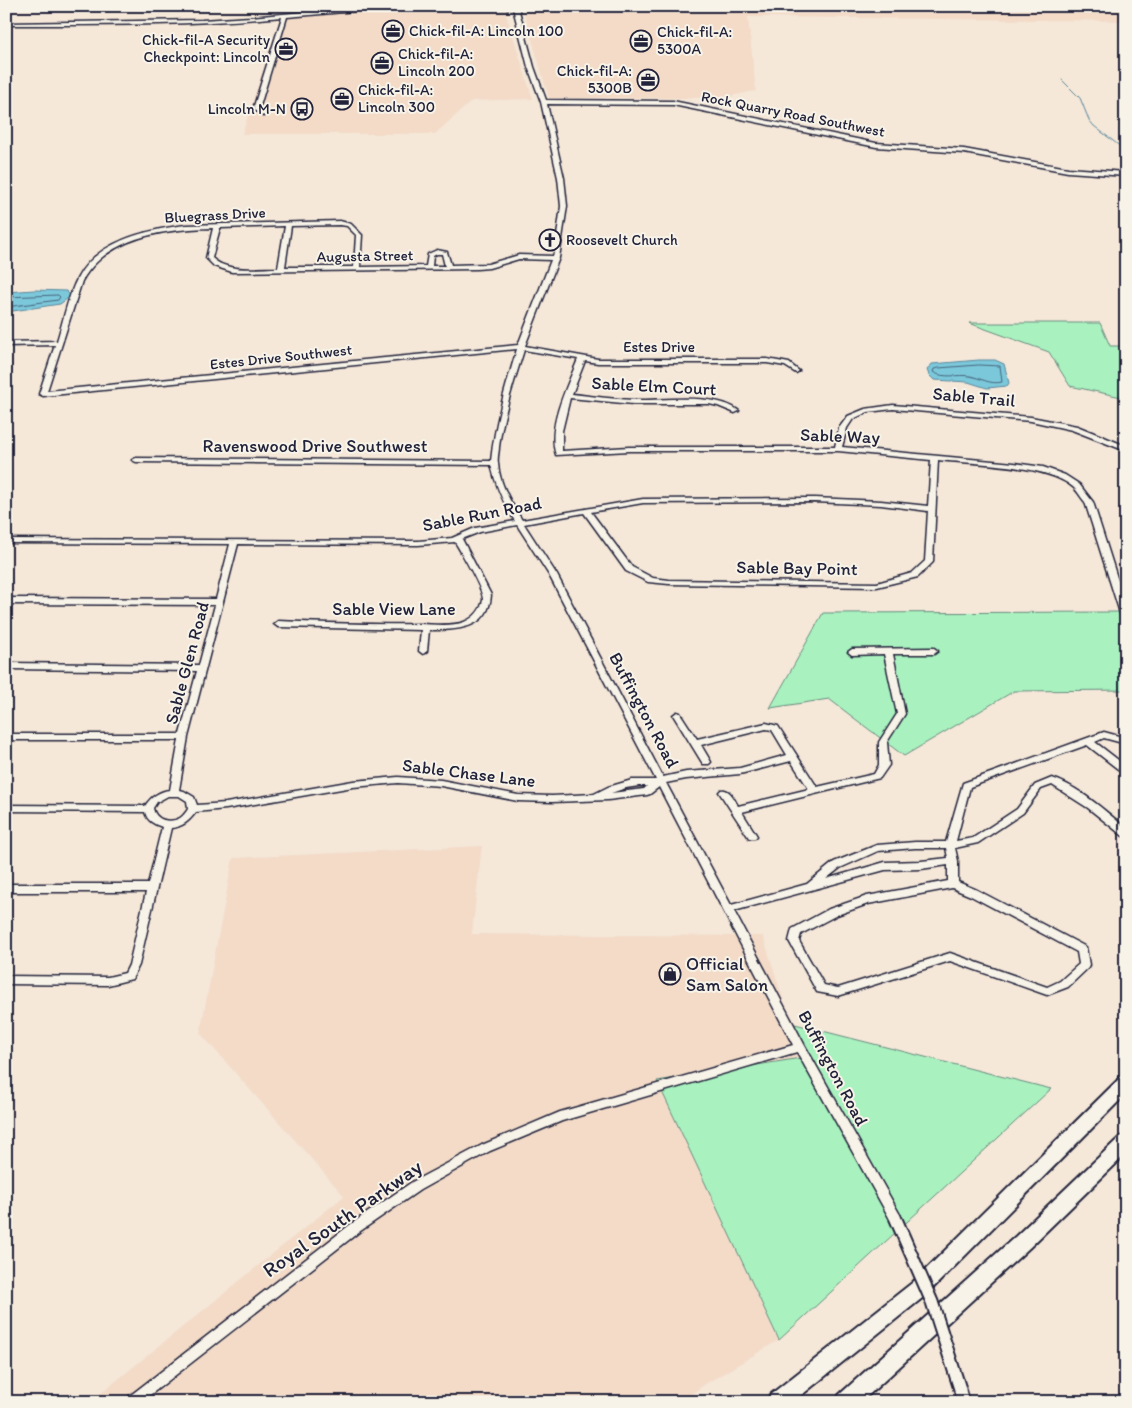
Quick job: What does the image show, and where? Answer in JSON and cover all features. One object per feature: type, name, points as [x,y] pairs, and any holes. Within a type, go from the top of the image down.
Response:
[{"type":"highway","points":[[777,1402],[919,1289],[1126,1083]]},
{"type":"highway","points":[[846,1402],[1017,1248],[1126,1142]]},
{"type":"street","points":[[6,24],[207,21],[341,10],[516,6]]},
{"type":"street","name":"Buffington Road","points":[[516,6],[531,67],[544,102],[561,178],[564,206],[556,258],[521,347],[500,421],[494,463],[499,483],[509,506],[553,575],[657,782],[729,909],[800,1047],[895,1217],[936,1307],[962,1395]]},
{"type":"street","points":[[558,6],[591,6]]},
{"type":"street","points":[[263,114],[256,109],[285,16]]},
{"type":"street","name":"Rock Quarry Road Southwest","points":[[544,102],[673,104],[868,144],[964,151],[1068,170],[1126,174]]},
{"type":"street","name":"Bluegrass Drive","points":[[43,394],[79,281],[96,259],[106,251],[130,240],[161,230],[217,226],[340,223],[349,225],[359,234],[356,269]]},
{"type":"street","points":[[281,270],[288,224]]},
{"type":"street","name":"Augusta Street","points":[[217,226],[209,258],[212,262],[232,270],[488,266],[519,257],[556,258]]},
{"type":"street","points":[[429,268],[430,255],[434,252],[446,253],[448,267]]},
{"type":"street","points":[[6,344],[59,344]]},
{"type":"street","name":"Estes Drive","points":[[521,347],[582,359],[768,361],[787,364],[796,371]]},
{"type":"street","name":"Estes Drive Southwest","points":[[43,394],[521,347]]},
{"type":"street","name":"Sable Way","points":[[582,359],[560,420],[557,447],[559,453],[657,449],[838,449],[935,457],[1040,469],[1069,482],[1089,502],[1124,613]]},
{"type":"street","name":"Sable Elm Court","points":[[569,396],[633,402],[709,402],[720,404],[735,411]]},
{"type":"street","name":"Sable Trail","points":[[838,449],[846,422],[858,414],[874,409],[893,407],[1031,419],[1074,428],[1126,449]]},
{"type":"street","name":"Sable Bay Point","points":[[586,510],[629,569],[650,580],[847,586],[877,585],[898,581],[914,575],[930,562],[935,457]]},
{"type":"street","name":"Ravenswood Drive Southwest","points":[[136,460],[494,463]]},
{"type":"street","name":"Sable Run Road","points":[[6,541],[418,543],[457,538],[478,530],[643,501],[815,500],[932,509]]},
{"type":"street","name":"Sable View Lane","points":[[278,624],[425,627],[466,624],[482,614],[487,604],[487,595],[457,538]]},
{"type":"street","name":"Sable Glen Road","points":[[174,792],[184,737],[235,542]]},
{"type":"street","points":[[1115,585],[1126,585]]},
{"type":"street","points":[[6,601],[220,602]]},
{"type":"street","points":[[423,651],[425,627]]},
{"type":"street","points":[[852,652],[934,651]]},
{"type":"street","points":[[736,810],[877,776],[884,765],[882,742],[901,714],[888,652]]},
{"type":"street","points":[[6,666],[202,668]]},
{"type":"street","points":[[677,715],[706,762]]},
{"type":"street","points":[[695,743],[766,726],[776,728],[815,791]]},
{"type":"street","points":[[953,884],[953,861],[950,845],[966,785],[1104,735],[1126,741]]},
{"type":"street","points":[[6,737],[184,737]]},
{"type":"street","points":[[1088,741],[1126,771]]},
{"type":"street","name":"Sable Chase Lane","points":[[193,808],[226,806],[353,784],[398,780],[441,783],[518,798],[552,799],[629,795],[647,792],[657,782],[686,776],[731,773],[793,757]]},
{"type":"street","points":[[811,885],[837,865],[878,848],[950,845],[975,841],[1020,811],[1038,787],[1052,781],[1068,789],[1126,834]]},
{"type":"street","points":[[174,792],[181,793],[191,799],[193,808],[187,818],[167,824],[154,822],[150,818],[148,809],[154,799],[174,792]]},
{"type":"street","points":[[724,792],[752,836]]},
{"type":"street","points":[[6,808],[148,809]]},
{"type":"street","points":[[6,980],[108,981],[128,976],[134,965],[167,824]]},
{"type":"street","points":[[729,909],[885,866],[920,865],[953,861]]},
{"type":"street","points":[[953,884],[974,893],[1082,950],[1084,965],[1064,984],[1047,991],[950,957],[838,992],[821,989],[794,941],[796,932],[833,912],[866,900],[953,884]]},
{"type":"street","points":[[6,888],[153,888]]},
{"type":"street","name":"Royal South Parkway","points":[[131,1402],[355,1228],[416,1186],[486,1148],[566,1115],[800,1047]]},
{"type":"shaded area","points":[[332,6],[505,6],[533,99],[472,101],[435,134],[242,134],[280,19]]},
{"type":"shaded area","points":[[525,6],[1126,6],[1126,21],[748,17],[756,91],[720,98],[549,98],[524,13]]},
{"type":"shaded area","points":[[482,846],[472,934],[763,936],[802,1058],[658,1082],[779,1340],[704,1385],[681,1402],[90,1402],[344,1196],[200,1033],[233,858]]},
{"type":"green space","points":[[969,323],[1100,323],[1110,346],[1126,346],[1126,398],[1070,386],[1049,352]]},
{"type":"green space","points":[[1126,612],[1126,690],[1014,691],[904,756],[829,699],[770,708],[823,613]]},
{"type":"green space","points":[[791,1023],[1051,1089],[779,1340],[657,1081],[801,1058]]},
{"type":"water","points":[[34,290],[66,291],[71,296],[60,304],[6,312],[6,292]]},
{"type":"water","points":[[995,360],[1004,364],[1009,383],[1007,386],[987,388],[968,382],[934,380],[927,370],[932,364]]},
{"type":"waterway","points":[[1062,80],[1080,98],[1089,120],[1094,126],[1126,151]]},
{"type":"place","name":"Chick-fil-A: Lincoln 100","points":[[393,31]]},
{"type":"place","name":"Chick-fil-A: 5300A","points":[[641,41]]},
{"type":"place","name":"Chick-fil-A Security Checkpoint: Lincoln","points":[[286,49]]},
{"type":"place","name":"Chick-fil-A: Lincoln 200","points":[[382,63]]},
{"type":"place","name":"Chick-fil-A: 5300B","points":[[648,80]]},
{"type":"place","name":"Chick-fil-A: Lincoln 300","points":[[342,99]]},
{"type":"place","name":"Lincoln M-N","points":[[302,109]]},
{"type":"place","name":"Roosevelt Church","points":[[550,240]]},
{"type":"place","name":"Official Sam Salon","points":[[670,974]]}]
